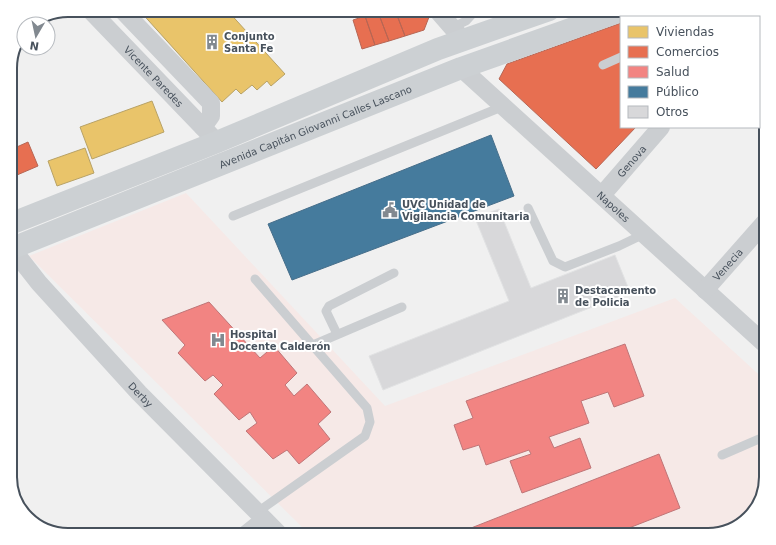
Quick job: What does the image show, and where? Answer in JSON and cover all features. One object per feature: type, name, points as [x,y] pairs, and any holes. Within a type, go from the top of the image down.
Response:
[{"type":"main road","points":[[17,221],[210,134],[438,49],[458,34],[522,17]]},
{"type":"main road","name":"Avenida Capitán Giovanni Calles Lascano","points":[[17,246],[462,68],[604,17]]},
{"type":"street","name":"Vicente Paredes","points":[[97,17],[210,134]]},
{"type":"street","points":[[129,17],[211,103],[210,134]]},
{"type":"street","points":[[443,17],[458,34]]},
{"type":"street","name":"Napoles","points":[[462,68],[759,339]]},
{"type":"street","name":"Genova","points":[[602,195],[659,128]]},
{"type":"street","name":"Venecia","points":[[705,290],[759,229]]},
{"type":"street","name":"Derby","points":[[17,256],[39,284],[139,393],[273,528]]},
{"type":"street","points":[[251,528],[260,516]]},
{"type":"lane","points":[[458,34],[470,17]]},
{"type":"lane","points":[[603,65],[620,57]]},
{"type":"lane","points":[[233,216],[504,106]]},
{"type":"lane","points":[[528,208],[553,261],[565,267],[619,246],[644,234]]},
{"type":"lane","points":[[337,334],[326,311],[328,306],[394,273]]},
{"type":"lane","points":[[255,279],[367,408],[370,422],[365,436],[260,516]]},
{"type":"lane","points":[[313,345],[402,307]]},
{"type":"lane","points":[[722,455],[759,439]]},
{"type":"shaded area","name":"Hospital Docente Calderón","points":[[186,193],[385,406],[675,298],[759,375],[759,477],[754,500],[742,515],[731,523],[708,528],[303,528],[29,256]]},
{"type":"building: Viviendas","name":"Conjunto Santa Fe","points":[[145,17],[233,17],[285,74],[271,86],[267,81],[257,90],[252,85],[241,94],[236,89],[222,102]]},
{"type":"building: Viviendas","points":[[152,101],[164,132],[92,159],[80,127]]},
{"type":"building: Viviendas","points":[[85,148],[94,173],[57,186],[48,161]]},
{"type":"building: Comercios","points":[[365,17],[380,17],[389,41],[375,45]]},
{"type":"building: Comercios","points":[[365,17],[375,45],[362,49],[353,20]]},
{"type":"building: Comercios","points":[[380,17],[398,17],[405,36],[389,41]]},
{"type":"building: Comercios","points":[[398,17],[429,17],[424,30],[405,36]]},
{"type":"building: Comercios","points":[[620,23],[620,128],[635,128],[596,169],[499,79],[507,64]]},
{"type":"building: Comercios","points":[[28,142],[38,166],[17,175],[17,147]]},
{"type":"building: Salud","points":[[209,302],[260,358],[274,346],[297,373],[285,385],[294,396],[307,384],[331,412],[318,424],[330,439],[299,464],[287,450],[273,459],[246,431],[257,423],[250,412],[239,420],[214,394],[223,385],[213,375],[205,381],[178,353],[185,345],[162,320]]},
{"type":"building: Salud","points":[[625,344],[644,396],[614,407],[608,392],[581,401],[589,423],[549,437],[554,448],[580,438],[591,468],[522,493],[510,461],[531,454],[529,450],[486,465],[479,445],[463,450],[454,425],[473,418],[466,401]]},
{"type":"building: Salud","points":[[659,454],[680,508],[629,528],[471,528]]},
{"type":"building: Público","name":"UVC Unidad de Vigilancia Comunitaria","points":[[491,135],[514,196],[292,280],[268,224]]},
{"type":"building: Otros","name":"Destacamento de Policia","points":[[499,209],[531,288],[615,255],[630,292],[383,390],[369,356],[509,301],[475,218]]},
{"type":"place","name":"Conjunto Santa Fe","points":[[212,42]]},
{"type":"place","name":"UVC Unidad de Vigilancia Comunitaria","points":[[390,210]]},
{"type":"place","name":"Destacamento de Policia","points":[[563,296]]},
{"type":"place","name":"Hospital Docente Calderón","points":[[218,340]]}]
